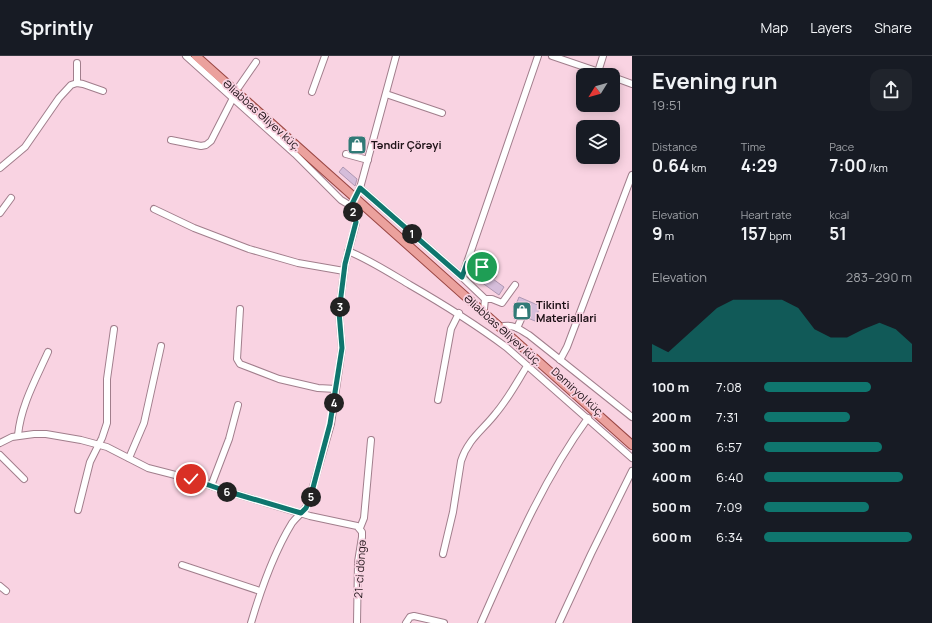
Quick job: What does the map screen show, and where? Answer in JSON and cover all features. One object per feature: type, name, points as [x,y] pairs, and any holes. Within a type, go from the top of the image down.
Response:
[{"type":"main road","name":"Əliabbas Əliyev küç.","points":[[196,56],[236,93],[357,193],[632,445]]},
{"type":"main road","points":[[202,56],[236,93]]},
{"type":"main road","name":"Dəmiryol küç.","points":[[357,193],[484,309],[632,440]]},
{"type":"street","points":[[186,56],[236,93],[341,200],[351,206],[356,222],[344,271],[339,312],[342,348],[325,448],[308,504],[290,528],[272,562],[260,591],[251,623]]},
{"type":"street","points":[[312,92],[326,56]]},
{"type":"street","points":[[351,206],[368,160],[396,56]]},
{"type":"street","points":[[462,277],[538,56]]},
{"type":"street","points":[[552,56],[586,68]]},
{"type":"street","points":[[599,68],[603,56]]},
{"type":"street","points":[[171,140],[201,146],[206,145],[211,141],[236,93],[256,62]]},
{"type":"street","points":[[76,83],[77,63]]},
{"type":"street","points":[[620,80],[632,84]]},
{"type":"street","points":[[0,168],[26,147],[64,91],[71,85],[76,83],[103,91]]},
{"type":"street","points":[[386,94],[442,113]]},
{"type":"street","points":[[346,154],[368,160]]},
{"type":"street","points":[[560,360],[567,347],[632,174]]},
{"type":"street","points":[[357,193],[462,277],[485,299],[492,299],[502,303],[515,285]]},
{"type":"street","points":[[0,213],[11,198]]},
{"type":"street","points":[[154,209],[194,228],[262,253],[298,263],[344,271]]},
{"type":"street","points":[[348,251],[370,261],[459,313],[496,340],[588,418],[632,458]]},
{"type":"street","points":[[467,263],[482,267],[493,274]]},
{"type":"street","points":[[484,309],[485,299]]},
{"type":"street","points":[[240,309],[237,359],[240,364],[279,379],[318,388],[336,389]]},
{"type":"street","points":[[438,400],[451,329],[459,313]]},
{"type":"street","points":[[516,328],[522,317]]},
{"type":"street","points":[[504,326],[516,328],[530,335],[560,360],[631,413]]},
{"type":"street","points":[[78,510],[90,462],[105,431],[107,423],[107,379],[114,329]]},
{"type":"street","points":[[129,458],[144,423],[161,346]]},
{"type":"street","points":[[0,443],[18,435],[21,415],[26,398],[48,352]]},
{"type":"street","points":[[443,554],[453,512],[463,454],[470,442],[497,412],[527,366]]},
{"type":"street","points":[[211,486],[229,439],[238,405]]},
{"type":"street","points":[[480,623],[516,543],[548,482],[565,452],[588,418]]},
{"type":"street","name":"21-ci döngə","points":[[18,435],[46,434],[98,444],[148,468],[319,518],[352,524],[360,528],[362,537],[358,562],[357,623]]},
{"type":"street","points":[[360,528],[364,518],[371,440]]},
{"type":"street","points":[[0,455],[24,479]]},
{"type":"street","points":[[559,623],[632,471]]},
{"type":"street","points":[[182,565],[260,591]]},
{"type":"street","points":[[0,586],[6,591]]},
{"type":"street","points":[[406,623],[410,617],[414,616],[444,623]]},
{"type":"building","points":[[357,136],[363,138],[358,153],[352,151]]},
{"type":"building","points":[[343,167],[357,179],[355,186],[339,172]]},
{"type":"building","points":[[475,266],[504,287],[499,295],[470,274]]},
{"type":"building","points":[[519,297],[540,306],[535,321],[513,312]]},
{"type":"place","name":"Təndir Çörəyi","points":[[357,145]]},
{"type":"place","name":"Tikinti Materiallari","points":[[522,311]]},
{"type":"route","points":[[191,479],[301,513],[306,508],[325,448],[330,424],[342,348],[339,312],[345,264],[356,222],[351,206],[360,188],[462,277],[467,263],[482,267]]}]
